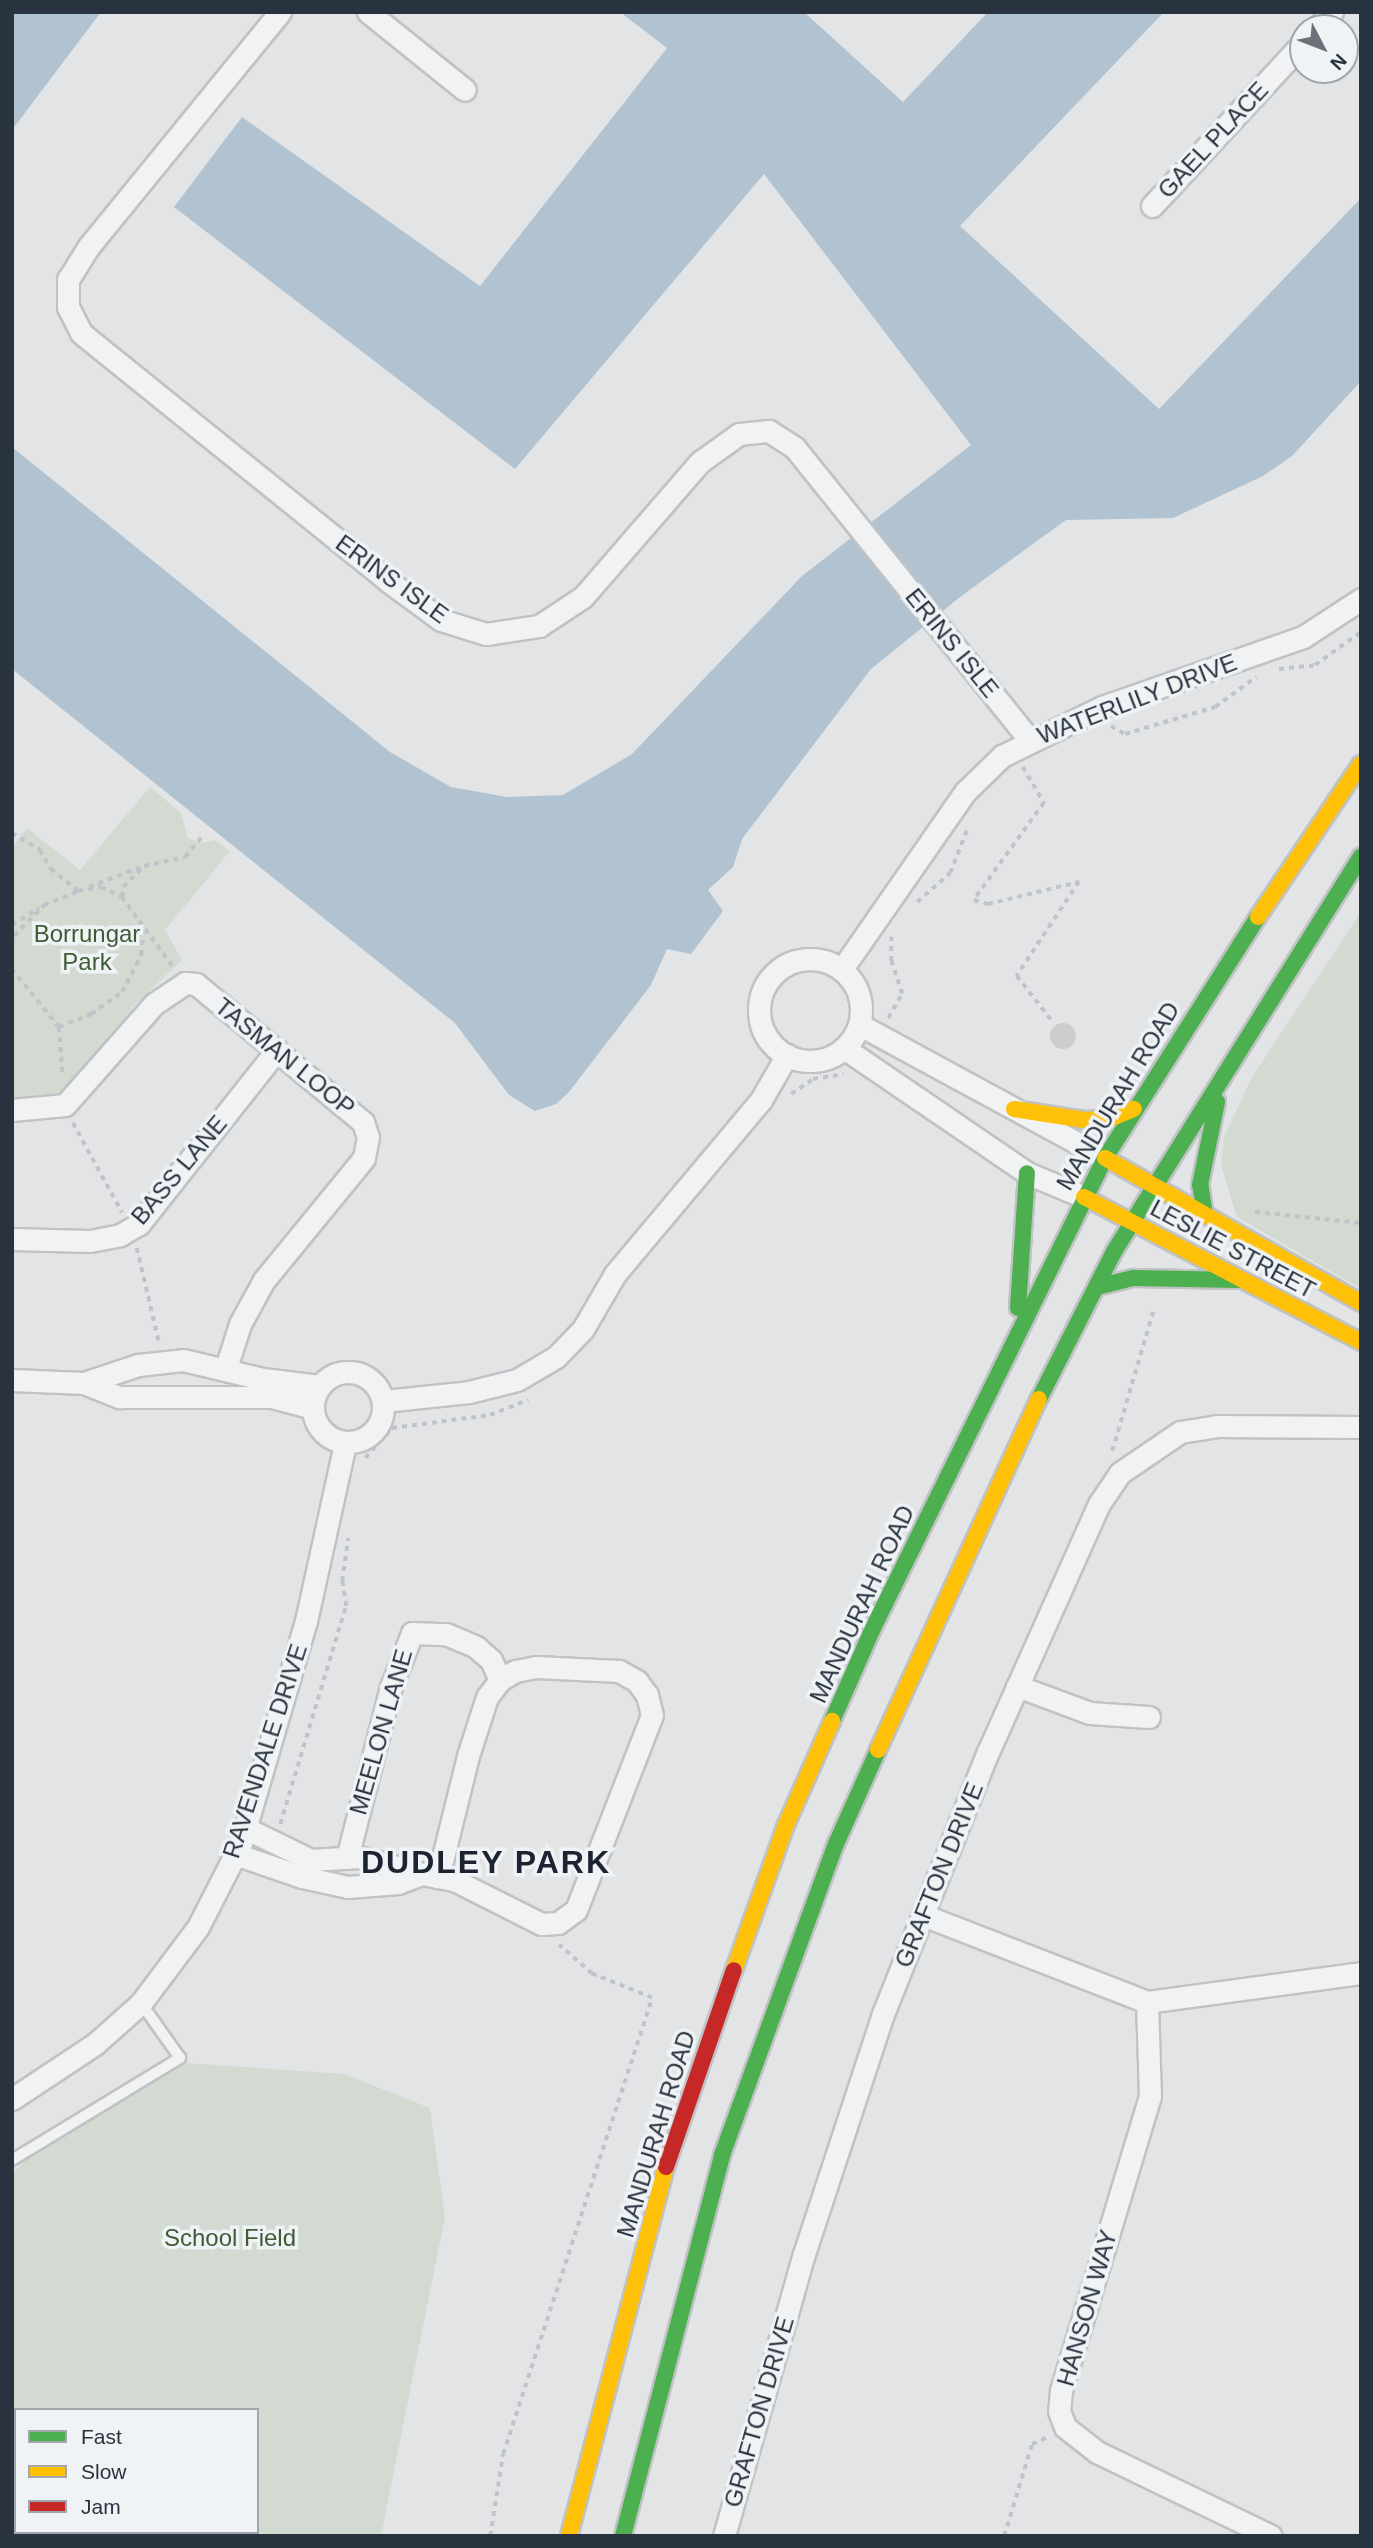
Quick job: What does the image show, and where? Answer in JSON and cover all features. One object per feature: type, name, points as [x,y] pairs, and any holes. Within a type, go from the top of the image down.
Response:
[{"type":"main road","name":"MANDURAH ROAD","points":[[569,2536],[674,2134],[786,1825],[873,1628],[1015,1334],[1105,1158],[1283,874],[1361,764]]},
{"type":"main road","points":[[623,2536],[722,2155],[835,1844],[1007,1461],[1132,1219],[1361,857]]},
{"type":"main road","points":[[1205,1216],[1200,1185],[1205,1149],[1227,1066]]},
{"type":"main road","points":[[1014,1109],[1084,1120],[1110,1119],[1134,1109]]},
{"type":"main road","name":"LESLIE STREET","points":[[1105,1158],[1361,1303]]},
{"type":"main road","points":[[1015,1334],[1027,1219],[1027,1173]]},
{"type":"main road","name":"LESLIE STREET","points":[[1084,1197],[1132,1219],[1238,1280],[1361,1342]]},
{"type":"main road","points":[[1097,1287],[1134,1278],[1238,1280]]},
{"type":"street","name":"ERINS ISLE","points":[[280,12],[89,246],[68,279],[68,307],[81,333],[387,581],[441,620],[486,634],[539,626],[583,597],[700,462],[739,434],[769,431],[795,448],[932,618],[1030,748]]},
{"type":"street","points":[[368,12],[465,90]]},
{"type":"street","name":"GAEL PLACE","points":[[1152,206],[1289,58]]},
{"type":"street","name":"WATERLILY DRIVE","points":[[842,969],[964,792],[1002,756],[1030,748],[1102,707],[1303,637],[1361,599]]},
{"type":"street","points":[[802,959],[823,960],[842,969],[856,987],[860,1025],[844,1048],[827,1058],[806,1061],[787,1055],[770,1042],[760,1023],[759,1002],[767,982],[782,967],[802,959]]},
{"type":"street","points":[[12,1110],[65,1104],[154,1004],[185,982]]},
{"type":"street","name":"TASMAN LOOP","points":[[185,982],[195,984],[351,1108],[363,1122],[368,1137],[364,1158],[264,1280],[240,1324],[226,1368]]},
{"type":"street","points":[[860,1025],[1105,1158]]},
{"type":"street","points":[[844,1048],[1027,1173],[1084,1197]]},
{"type":"street","name":"BASS LANE","points":[[12,1239],[90,1241],[130,1230],[139,1224],[277,1050]]},
{"type":"street","points":[[384,1401],[469,1392],[517,1380],[556,1357],[583,1329],[615,1274],[761,1100],[787,1055]]},
{"type":"street","points":[[84,1383],[138,1365],[183,1360],[226,1368],[263,1379],[320,1386]]},
{"type":"street","points":[[340,1373],[360,1374],[374,1383],[384,1401],[376,1430],[363,1440],[345,1443],[327,1436],[318,1426],[313,1408],[320,1386],[340,1373]]},
{"type":"street","points":[[12,1380],[84,1383],[119,1397],[243,1395],[313,1408]]},
{"type":"street","name":"GRAFTON DRIVE","points":[[724,2536],[804,2254],[883,2014],[1017,1686],[1098,1504],[1120,1473],[1145,1453],[1180,1432],[1216,1426],[1361,1427]]},
{"type":"street","name":"RAVENDALE DRIVE","points":[[12,2099],[95,2044],[141,2003],[198,1927],[235,1854],[245,1828],[306,1621],[345,1443]]},
{"type":"street","name":"MEELON LANE","points":[[347,1858],[391,1686],[412,1633],[446,1634],[476,1647],[491,1660],[500,1681]]},
{"type":"street","points":[[245,1828],[311,1860],[347,1858],[430,1875],[494,1898],[541,1924],[558,1923],[576,1910],[652,1715],[642,1688],[619,1671],[536,1667],[515,1671],[500,1681],[487,1697],[430,1875]]},
{"type":"street","points":[[1017,1686],[1090,1713],[1149,1717]]},
{"type":"street","points":[[235,1854],[302,1877],[348,1886],[398,1883],[430,1875]]},
{"type":"street","points":[[923,1915],[1147,2002],[1361,1973]]},
{"type":"street","name":"HANSON WAY","points":[[1065,2427],[1059,2411],[1061,2390],[1150,2096],[1147,2002]]},
{"type":"street","points":[[1065,2427],[1097,2452],[1271,2536]]},
{"type":"lane","points":[[12,2160],[180,2058],[141,2003]]},
{"type":"path","points":[[1277,670],[1315,665],[1361,632]]},
{"type":"path","points":[[1107,724],[1125,734],[1215,707],[1264,671]]},
{"type":"path","points":[[1013,771],[1030,748]]},
{"type":"path","points":[[1020,764],[1044,803],[974,900],[988,904],[1079,882],[1017,976],[1053,1022]]},
{"type":"path","points":[[910,906],[950,873],[965,843],[970,818]]},
{"type":"path","points":[[12,833],[40,850],[51,869],[78,891],[101,887],[122,897],[185,982]]},
{"type":"path","points":[[12,925],[44,905],[78,891],[144,866],[185,857],[202,838]]},
{"type":"path","points":[[122,897],[123,887],[144,866]]},
{"type":"path","points":[[12,944],[14,936],[44,905]]},
{"type":"path","points":[[12,969],[59,1027],[91,1014],[122,992],[141,955],[143,925]]},
{"type":"path","points":[[891,931],[891,961]]},
{"type":"path","points":[[782,1103],[800,1084],[843,1074]]},
{"type":"path","points":[[94,1168],[138,1249],[163,1362]]},
{"type":"path","points":[[1249,1212],[1361,1223]]},
{"type":"path","points":[[363,1469],[376,1441],[391,1428],[490,1415],[531,1398]]},
{"type":"path","points":[[274,1844],[346,1606],[342,1581],[349,1533]]},
{"type":"path","points":[[490,2536],[503,2454],[652,1998],[592,1974],[555,1942]]},
{"type":"path","points":[[1004,2536],[1032,2444],[1065,2427]]},
{"type":"green space","name":"Borrungar Park","points":[[150,787],[181,813],[188,838],[201,843],[215,840],[230,851],[165,930],[182,960],[134,1006],[75,1084],[58,1096],[12,1098],[12,847],[27,828],[80,870]]},
{"type":"green space","points":[[1361,912],[1361,1289],[1237,1217],[1221,1165],[1224,1137],[1252,1077]]},
{"type":"green space","name":"School Field","points":[[186,2063],[344,2074],[430,2108],[445,2217],[381,2536],[12,2536],[12,2173],[30,2157]]},
{"type":"water","points":[[12,12],[101,12],[12,130]]},
{"type":"water","points":[[620,12],[804,12],[903,102],[988,12],[1164,12],[960,226],[1159,409],[1361,198],[1361,381],[1292,456],[1263,476],[1173,518],[1066,520],[960,597],[871,669],[742,839],[733,867],[708,890],[723,911],[691,954],[667,949],[651,985],[569,1092],[556,1104],[535,1111],[509,1095],[455,1023],[12,669],[12,447],[390,752],[451,787],[507,797],[563,795],[632,754],[802,576],[971,445],[764,174],[515,469],[174,207],[242,117],[480,286],[667,48]]},
{"type":"building","points":[[1063,1023],[1072,1027],[1076,1036],[1072,1045],[1063,1049],[1054,1045],[1050,1036],[1054,1027]]},
{"type":"traffic: fast","points":[[1039,1399],[1115,1250],[1361,857]]},
{"type":"traffic: fast","points":[[832,1721],[873,1628],[1105,1158],[1258,917]]},
{"type":"traffic: fast","points":[[1205,1215],[1200,1185],[1217,1102]]},
{"type":"traffic: fast","points":[[1018,1308],[1027,1173]]},
{"type":"traffic: fast","points":[[1097,1287],[1134,1278],[1238,1280]]},
{"type":"traffic: fast","points":[[623,2536],[722,2155],[836,1844],[878,1750]]},
{"type":"traffic: slow","points":[[1258,917],[1361,764]]},
{"type":"traffic: slow","points":[[1014,1109],[1084,1120],[1110,1119],[1134,1109]]},
{"type":"traffic: slow","points":[[1105,1158],[1361,1303]]},
{"type":"traffic: slow","points":[[1084,1197],[1361,1342]]},
{"type":"traffic: slow","points":[[878,1750],[1039,1399]]},
{"type":"traffic: slow","points":[[734,1970],[786,1825],[832,1721]]},
{"type":"traffic: slow","points":[[569,2536],[666,2167]]},
{"type":"traffic: jam","points":[[666,2167],[734,1970]]},
{"type":"district","name":"DUDLEY PARK","points":[[486,1862]]}]
